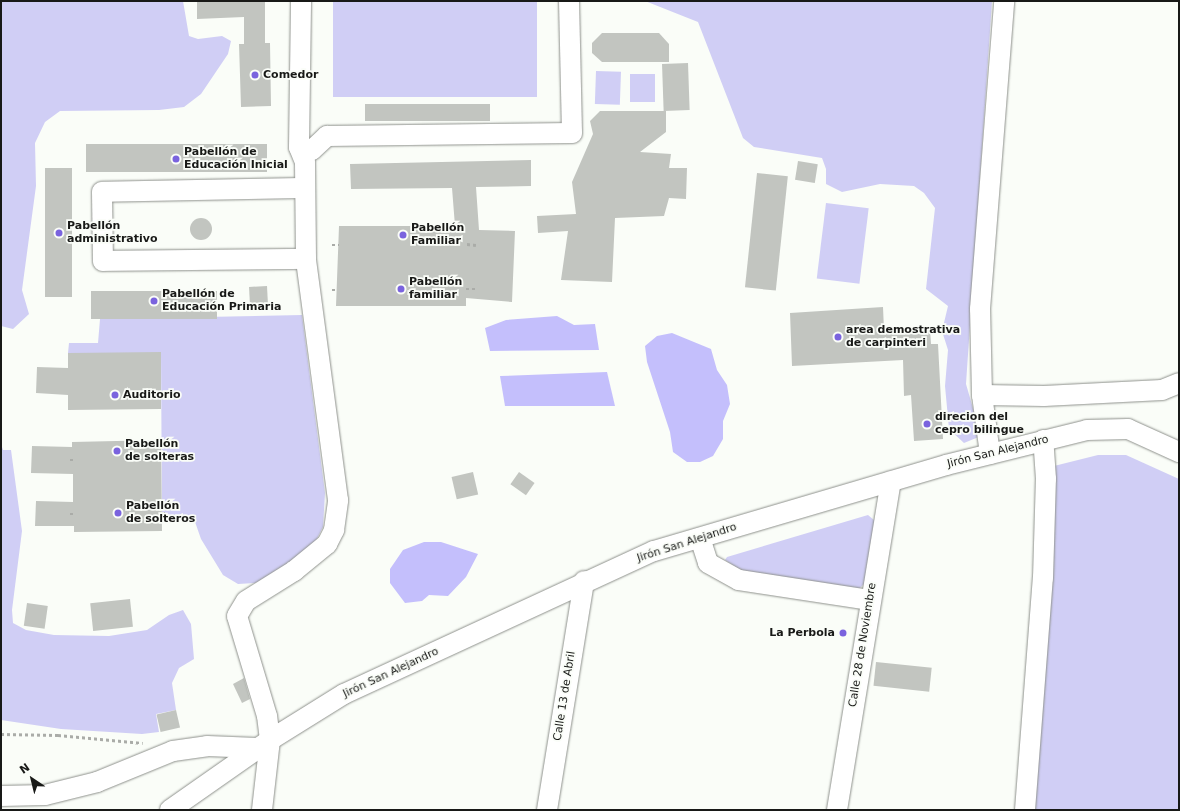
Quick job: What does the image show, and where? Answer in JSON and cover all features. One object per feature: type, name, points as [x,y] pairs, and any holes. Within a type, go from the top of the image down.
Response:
[{"type":"street","points":[[262,810],[262,694],[237,616],[246,601],[294,571],[327,544],[334,530],[338,500],[306,260],[304,188],[305,162],[299,147],[301,1]]},
{"type":"street","points":[[299,147],[312,150],[328,136],[572,133],[569,1]]},
{"type":"street","points":[[990,454],[982,395],[980,309],[1004,1]]},
{"type":"street","points":[[304,188],[102,192],[102,261],[306,260]]},
{"type":"street","points":[[982,395],[1044,396],[1162,390],[1179,383]]},
{"type":"street","name":"Jirón San Alejandro","points":[[170,810],[263,744],[344,694],[584,581],[654,551],[891,481],[1087,430],[1128,429],[1179,452]]},
{"type":"street","points":[[1025,810],[1043,578],[1046,479],[1044,440]]},
{"type":"street","name":"Calle 28 de Noviembre","points":[[837,810],[870,600],[891,481]]},
{"type":"street","points":[[700,538],[708,563],[739,580],[870,600]]},
{"type":"street","name":"Calle 13 de Abril","points":[[547,810],[584,581]]},
{"type":"street","points":[[1,796],[45,795],[97,782],[173,751],[207,746],[263,744]]},
{"type":"path","points":[[467,244],[476,244]]},
{"type":"path","points":[[332,245],[339,245]]},
{"type":"path","points":[[466,289],[476,289]]},
{"type":"path","points":[[1,734],[58,735],[147,743]]},
{"type":"shaded area","points":[[1,1],[183,1],[189,36],[198,39],[222,36],[231,41],[228,54],[201,94],[184,107],[159,110],[60,111],[45,122],[35,143],[36,186],[22,290],[29,314],[13,329],[1,326]]},
{"type":"shaded area","points":[[333,1],[537,1],[537,97],[333,97]]},
{"type":"shaded area","points":[[645,1],[992,1],[966,384],[981,436],[964,443],[949,429],[945,386],[948,350],[942,331],[948,306],[926,289],[935,208],[924,193],[914,186],[880,184],[842,192],[826,184],[826,169],[822,158],[754,147],[743,138],[698,22]]},
{"type":"shaded area","points":[[596,71],[621,72],[620,105],[595,104]]},
{"type":"shaded area","points":[[630,74],[655,74],[655,102],[630,102]]},
{"type":"shaded area","points":[[826,203],[869,208],[859,284],[817,278]]},
{"type":"shaded area","points":[[302,315],[325,493],[323,527],[306,560],[255,583],[238,584],[223,575],[201,539],[194,519],[162,523],[161,353],[68,353],[69,343],[98,343],[100,319]]},
{"type":"shaded area","points":[[557,316],[574,325],[595,324],[599,350],[490,351],[485,328],[506,320]]},
{"type":"shaded area","points":[[672,333],[711,349],[717,370],[727,385],[730,404],[723,421],[723,439],[713,456],[700,462],[687,462],[673,452],[670,432],[647,362],[645,346],[657,336]]},
{"type":"shaded area","points":[[607,372],[615,406],[505,406],[500,376]]},
{"type":"shaded area","points":[[1,444],[3,450],[11,450],[22,531],[12,610],[13,623],[26,630],[54,635],[109,636],[147,630],[169,615],[183,610],[191,624],[194,659],[179,668],[172,683],[176,710],[156,714],[159,732],[142,734],[61,729],[1,720]]},
{"type":"shaded area","points":[[1098,455],[1126,455],[1179,479],[1179,810],[1033,810],[1054,466]]},
{"type":"shaded area","points":[[868,515],[875,521],[866,582],[859,589],[747,575],[725,560],[727,557]]},
{"type":"shaded area","points":[[424,542],[441,542],[478,554],[466,577],[448,596],[429,595],[422,601],[405,603],[390,583],[390,569],[403,550]]},
{"type":"building","name":"Comedor","points":[[197,1],[265,1],[265,43],[270,43],[271,106],[241,107],[239,44],[244,44],[244,17],[197,19]]},
{"type":"building","points":[[602,33],[659,33],[669,44],[669,62],[602,62],[592,53],[592,43]]},
{"type":"building","points":[[688,63],[690,110],[664,111],[662,64]]},
{"type":"building","points":[[365,104],[490,104],[490,121],[365,121]]},
{"type":"building","points":[[600,111],[666,111],[666,132],[640,152],[671,154],[669,168],[687,168],[686,199],[669,198],[664,216],[615,218],[612,282],[561,280],[568,231],[538,233],[537,216],[576,214],[572,182],[593,134],[590,121]]},
{"type":"building","name":"Pabellón de Educación Inicial","points":[[86,144],[267,144],[267,172],[86,172]]},
{"type":"building","points":[[531,160],[531,186],[476,187],[479,230],[515,231],[512,302],[466,298],[466,306],[336,306],[339,226],[455,226],[452,188],[351,189],[350,164]]},
{"type":"building","points":[[798,161],[818,164],[815,183],[795,180]]},
{"type":"building","name":"Pabellón administrativo","points":[[45,168],[72,168],[72,297],[45,297]]},
{"type":"building","points":[[757,173],[788,176],[776,291],[745,287]]},
{"type":"building","points":[[197,218],[205,218],[212,225],[212,233],[205,240],[197,240],[190,233],[190,225]]},
{"type":"building","points":[[267,286],[268,304],[250,305],[249,287]]},
{"type":"building","name":"Pabellón de Educación Primaria","points":[[91,291],[217,291],[217,319],[91,319]]},
{"type":"building","points":[[883,307],[884,330],[930,329],[931,344],[938,344],[943,439],[914,441],[911,395],[904,396],[903,360],[792,366],[790,313]]},
{"type":"building","name":"Auditorio","points":[[161,352],[161,409],[68,410],[68,395],[36,393],[37,367],[68,368],[68,353]]},
{"type":"building","points":[[161,440],[162,531],[74,532],[74,526],[35,526],[36,501],[73,502],[73,474],[31,473],[32,446],[72,447],[72,442]]},
{"type":"building","points":[[473,472],[478,494],[457,499],[452,477]]},
{"type":"building","points":[[519,472],[535,483],[526,495],[510,484]]},
{"type":"building","points":[[130,599],[133,627],[93,631],[90,603]]},
{"type":"building","points":[[27,603],[48,606],[45,629],[24,626]]},
{"type":"building","points":[[876,662],[932,668],[929,692],[873,686]]},
{"type":"building","points":[[244,678],[250,699],[242,703],[233,684]]},
{"type":"building","points":[[176,710],[180,728],[161,732],[157,714]]},
{"type":"place","name":"Comedor","points":[[255,75]]},
{"type":"place","name":"Pabellón de Educación Inicial","points":[[176,159]]},
{"type":"place","name":"Pabellón administrativo","points":[[59,233]]},
{"type":"place","name":"Pabellón Familiar","points":[[403,235]]},
{"type":"place","name":"Pabellón familiar","points":[[401,289]]},
{"type":"place","name":"Pabellón de Educación Primaria","points":[[154,301]]},
{"type":"place","name":"area demostrativa de carpinteri","points":[[838,337]]},
{"type":"place","name":"Auditorio","points":[[115,395]]},
{"type":"place","name":"direcion del cepro bilingue","points":[[927,424]]},
{"type":"place","name":"Pabellón de solteras","points":[[117,451]]},
{"type":"place","name":"Pabellón de solteros","points":[[118,513]]},
{"type":"place","name":"La Perbola","points":[[843,633]]}]
